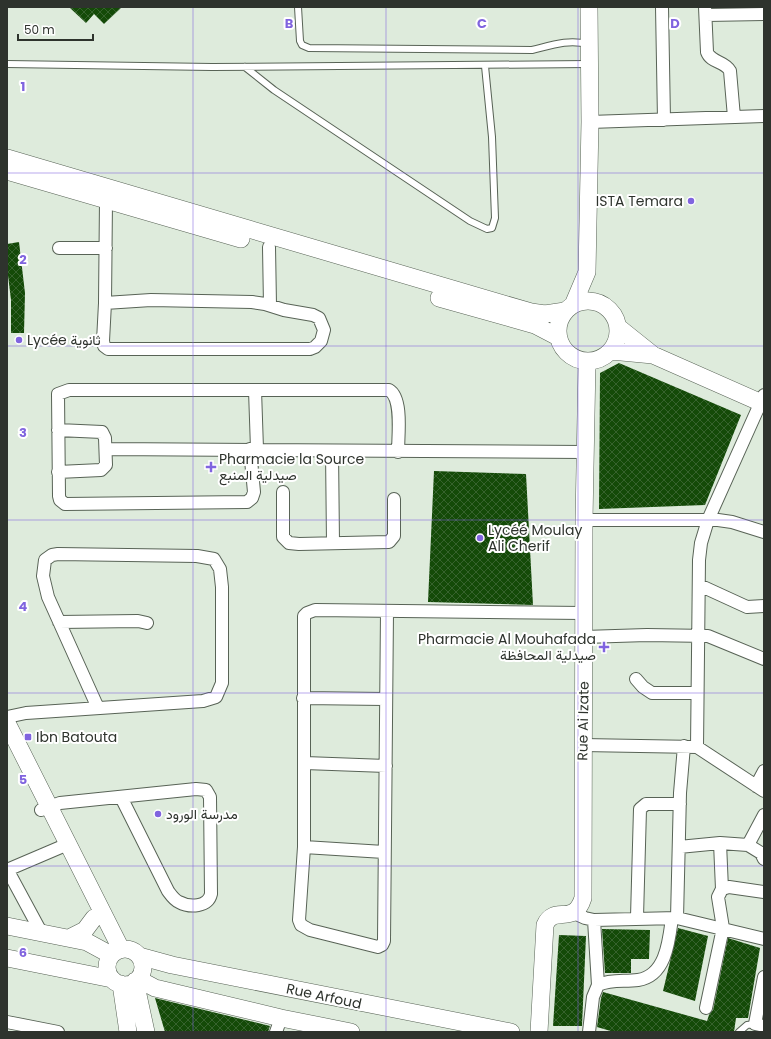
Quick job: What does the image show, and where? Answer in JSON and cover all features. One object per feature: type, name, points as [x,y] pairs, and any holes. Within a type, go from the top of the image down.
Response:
[{"type":"street","points":[[7,158],[516,308],[545,314],[569,308],[583,301],[592,301],[602,304],[610,310],[615,318],[618,327],[616,343],[611,351],[604,357],[587,362],[577,360],[568,354],[561,345],[558,337],[560,319],[569,308],[587,272],[590,122],[588,64],[589,7]]},
{"type":"street","points":[[662,7],[664,120]]},
{"type":"street","points":[[734,117],[730,71],[726,65],[708,55],[705,11],[764,14]]},
{"type":"street","points":[[590,122],[764,116]]},
{"type":"street","points":[[7,171],[535,326],[558,337]]},
{"type":"street","points":[[106,200],[106,303],[103,344],[106,348],[111,350],[310,349],[315,348],[321,341],[324,330],[323,324],[316,316],[252,302],[151,300],[106,303]]},
{"type":"street","points":[[269,247],[270,305]]},
{"type":"street","points":[[59,248],[106,248]]},
{"type":"street","points":[[587,272],[602,304]]},
{"type":"street","points":[[618,327],[653,355],[763,400],[708,520],[700,548],[697,747]]},
{"type":"street","points":[[611,351],[653,355]]},
{"type":"street","name":"Rue Ai Izate","points":[[574,913],[581,904],[583,898],[584,520],[587,362]]},
{"type":"street","points":[[255,390],[253,495],[247,502],[65,504],[60,500],[57,398],[60,392],[65,390],[255,390],[389,390],[393,392],[397,401],[398,452]]},
{"type":"street","points":[[58,430],[99,431],[105,436],[106,449],[106,465],[101,470],[58,472]]},
{"type":"street","points":[[106,449],[585,452]]},
{"type":"street","points":[[332,450],[333,543]]},
{"type":"street","points":[[283,492],[282,533],[285,540],[289,543],[299,544],[384,543],[392,541],[394,536],[394,499]]},
{"type":"street","points":[[584,520],[708,520],[732,522],[764,532]]},
{"type":"street","points":[[7,717],[26,713],[203,701],[216,697],[222,683],[222,587],[220,569],[214,559],[197,556],[52,555],[45,560],[43,576],[48,597],[98,708]]},
{"type":"street","points":[[699,585],[747,607],[764,606]]},
{"type":"street","points":[[387,612],[385,699],[386,766],[384,941],[382,945],[378,947],[310,930],[301,925],[299,920],[304,847],[304,616],[315,610],[584,613]]},
{"type":"street","points":[[59,622],[138,621],[147,623]]},
{"type":"street","points":[[584,637],[698,635],[717,639],[764,659]]},
{"type":"street","points":[[636,679],[643,688],[652,693],[697,693]]},
{"type":"street","points":[[303,698],[385,699]]},
{"type":"street","points":[[9,736],[46,807],[99,916],[114,953],[107,968],[126,981],[146,1032]]},
{"type":"street","points":[[583,745],[697,747],[760,788],[764,772]]},
{"type":"street","points":[[598,985],[609,980],[639,980],[652,975],[661,964],[667,950],[674,918],[684,746]]},
{"type":"street","points":[[305,763],[386,766]]},
{"type":"street","points":[[46,807],[121,797],[196,789],[208,792],[210,899],[205,903],[185,905],[174,898],[168,891],[121,797]]},
{"type":"street","points":[[637,918],[640,808],[646,804],[680,804]]},
{"type":"street","points":[[748,845],[764,815]]},
{"type":"street","points":[[679,847],[720,843],[748,845],[761,853],[764,859]]},
{"type":"street","points":[[706,1008],[723,928],[718,897],[722,889],[720,843]]},
{"type":"street","points":[[41,932],[7,870],[64,845]]},
{"type":"street","points":[[304,847],[384,852]]},
{"type":"street","points":[[722,889],[729,887],[764,892]]},
{"type":"street","points":[[539,1032],[546,925],[551,917],[574,913],[594,920],[674,918],[723,928],[764,939]]},
{"type":"street","points":[[69,938],[85,930],[99,916]]},
{"type":"street","points":[[589,1032],[593,997],[598,985],[594,920]]},
{"type":"street","points":[[7,926],[69,938],[95,945],[114,953],[131,950],[139,956],[142,968],[126,981]]},
{"type":"street","name":"Rue Arfoud","points":[[139,956],[172,965],[510,1032]]},
{"type":"street","points":[[7,958],[155,988],[278,1025],[351,1032]]},
{"type":"street","points":[[759,1025],[764,977]]},
{"type":"street","points":[[126,981],[128,1032]]},
{"type":"street","points":[[7,1022],[58,1032]]},
{"type":"lane","points":[[298,7],[300,41],[302,46],[310,48],[532,50],[562,41],[575,40],[588,44]]},
{"type":"lane","points":[[7,64],[246,67],[588,64]]},
{"type":"lane","points":[[246,67],[274,90],[470,221],[487,229],[494,225],[495,205],[492,137],[485,66]]},
{"type":"lane","points":[[739,1032],[747,1025],[759,1025]]},
{"type":"building","points":[[69,7],[122,7],[104,24],[94,14],[86,23]]},
{"type":"building","points":[[19,242],[25,293],[24,333],[11,333],[11,300],[7,267],[7,244]]},
{"type":"building","points":[[619,363],[741,415],[705,505],[599,509],[600,373]]},
{"type":"building","name":"Lycéé Moulay Ali Cherif","points":[[434,471],[526,474],[533,605],[428,602]]},
{"type":"building","points":[[678,928],[708,936],[695,1001],[663,991]]},
{"type":"building","points":[[602,929],[650,930],[649,959],[631,959],[631,973],[605,973]]},
{"type":"building","points":[[559,935],[586,936],[582,1026],[553,1026]]},
{"type":"building","points":[[728,938],[760,948],[748,1018],[736,1018],[734,1032],[614,1032],[597,1027],[603,992],[707,1021],[713,1010]]},
{"type":"building","points":[[155,998],[270,1026],[268,1032],[165,1032]]},
{"type":"place","name":"ISTA Temara","points":[[691,201]]},
{"type":"place","name":"Lycée ثانوية","points":[[19,340]]},
{"type":"place","name":"Pharmacie la Source صيدلية المنبع","points":[[211,467]]},
{"type":"place","name":"Lycéé Moulay Ali Cherif","points":[[480,538]]},
{"type":"place","name":"Pharmacie Al Mouhafada صيدلية المحافظة","points":[[604,647]]},
{"type":"place","name":"Ibn Batouta","points":[[28,737]]},
{"type":"place","name":"مدرسة الورود","points":[[158,814]]}]
